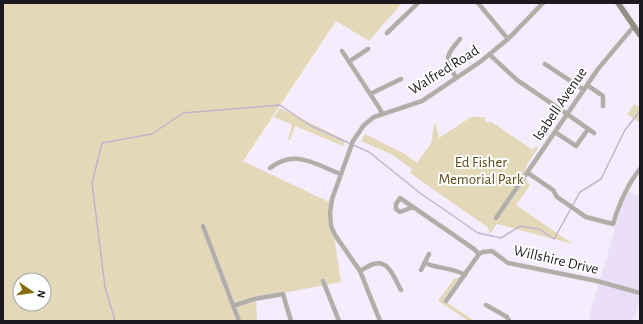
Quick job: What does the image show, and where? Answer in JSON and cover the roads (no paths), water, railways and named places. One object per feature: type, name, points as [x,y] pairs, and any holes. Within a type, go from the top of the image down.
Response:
[{"type":"main road","points":[[618,3],[639,32]]},
{"type":"street","points":[[387,33],[418,3]]},
{"type":"street","points":[[478,3],[508,39]]},
{"type":"street","name":"Walfred Road","points":[[380,321],[360,271],[335,235],[331,226],[330,212],[332,199],[356,134],[370,120],[382,114],[422,101],[490,55],[543,3]]},
{"type":"street","name":"Isabell Avenue","points":[[496,218],[584,90],[608,57],[634,26]]},
{"type":"street","points":[[456,78],[448,62],[448,56],[460,39]]},
{"type":"street","points":[[350,61],[368,49]]},
{"type":"street","points":[[342,51],[350,61],[382,114]]},
{"type":"street","points":[[490,55],[517,80],[594,133]]},
{"type":"street","points":[[545,64],[584,90]]},
{"type":"street","points":[[370,94],[401,79]]},
{"type":"street","points":[[588,85],[603,96],[603,106]]},
{"type":"street","points":[[555,132],[576,146],[586,132]]},
{"type":"street","points":[[270,168],[286,160],[304,159],[341,174]]},
{"type":"street","points":[[528,173],[553,190],[556,197],[586,217],[612,224],[617,208],[633,178],[640,169]]},
{"type":"street","points":[[413,207],[479,254],[446,301]]},
{"type":"street","points":[[203,226],[239,321]]},
{"type":"street","name":"Willshire Drive","points":[[479,254],[492,251],[508,263],[598,281],[640,293]]},
{"type":"street","points":[[421,270],[429,254]]},
{"type":"street","points":[[360,271],[374,264],[382,263],[389,268],[401,290]]},
{"type":"street","points":[[425,263],[455,269],[465,275]]},
{"type":"street","points":[[323,281],[339,321]]},
{"type":"street","points":[[233,306],[254,299],[283,294],[291,321]]},
{"type":"street","points":[[486,305],[507,317],[509,321]]},
{"type":"waterway","points":[[115,321],[105,287],[92,183],[102,143],[152,134],[183,113],[280,105],[311,126],[369,152],[420,193],[478,233],[501,238],[520,226],[539,229],[554,239],[580,192],[601,179],[625,130],[640,111]]},
{"type":"park label","name":"Ed Fisher Memorial Park","points":[[481,170]]}]
